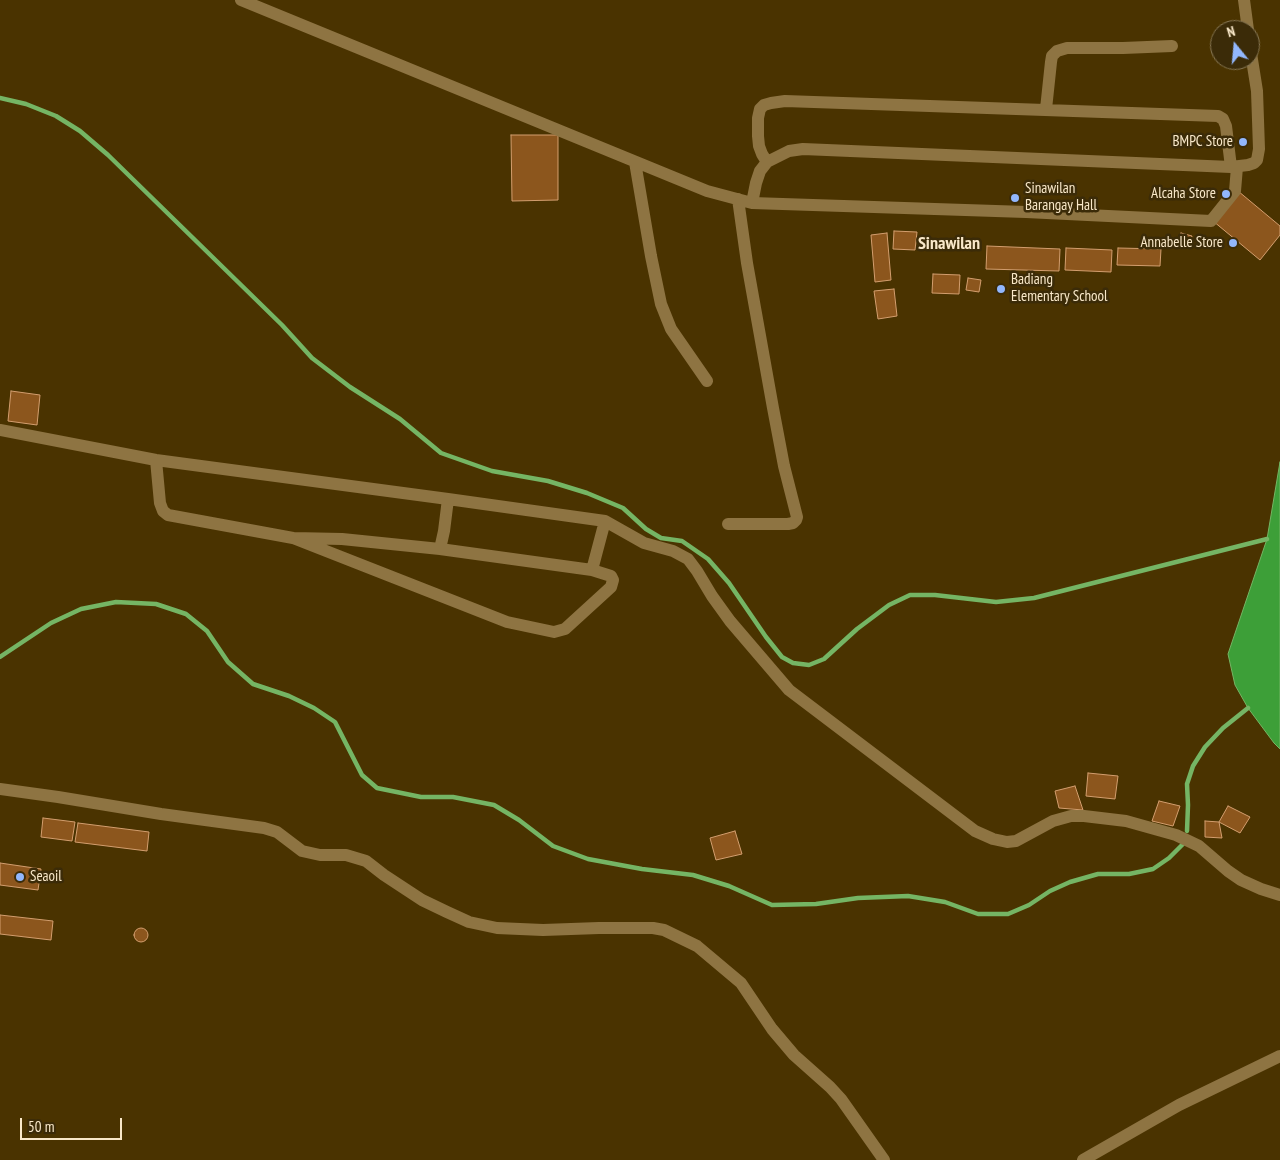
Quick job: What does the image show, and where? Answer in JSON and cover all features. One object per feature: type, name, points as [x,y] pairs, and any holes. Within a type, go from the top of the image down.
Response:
[{"type":"street","points":[[241,0],[707,191],[752,203],[1026,212],[1211,221],[1235,191],[1234,167],[1226,126],[1223,119],[1218,116],[785,101],[764,105],[760,109],[758,118],[759,146],[766,162]]},
{"type":"street","points":[[1244,0],[1247,20]]},
{"type":"street","points":[[1046,109],[1052,56],[1057,51],[1067,48],[1172,46]]},
{"type":"street","points":[[752,203],[760,171],[766,162],[789,152],[803,149],[1234,167],[1248,165],[1257,160],[1259,149],[1253,70]]},
{"type":"street","points":[[635,162],[661,304],[671,329],[707,381]]},
{"type":"street","points":[[728,524],[788,524],[793,523],[798,517],[784,466],[747,263],[738,199]]},
{"type":"street","points":[[0,430],[156,460],[448,498],[604,521],[644,543],[673,551],[688,559],[730,621],[789,690],[975,831],[992,839],[1007,842],[1016,841],[1053,822],[1071,816],[1126,821],[1176,835],[1198,846],[1241,880],[1280,895]]},
{"type":"street","points":[[156,460],[160,503],[163,511],[168,515],[293,538],[342,538],[440,549],[592,570],[611,576],[613,580],[611,587],[565,629],[554,632],[507,622],[293,538]]},
{"type":"street","points":[[440,549],[448,498]]},
{"type":"street","points":[[592,570],[604,521]]},
{"type":"street","points":[[0,789],[264,828],[277,832],[302,851],[320,855],[346,855],[366,861],[422,900],[469,922],[497,928],[543,930],[653,928],[664,930],[697,946],[741,983],[772,1029],[794,1055],[830,1086],[841,1099],[884,1160]]},
{"type":"street","points":[[1083,1160],[1179,1105],[1280,1056]]},
{"type":"shaded area","points":[[1280,462],[1280,749],[1248,708],[1235,685],[1228,654],[1267,539]]},
{"type":"building","points":[[511,135],[558,135],[558,200],[512,201]]},
{"type":"building","points":[[1238,191],[1280,226],[1280,235],[1260,260],[1213,221]]},
{"type":"building","points":[[894,231],[917,232],[915,250],[893,249]]},
{"type":"building","points":[[887,233],[891,280],[875,282],[871,235]]},
{"type":"building","points":[[1181,233],[1192,236],[1189,248],[1177,246]]},
{"type":"building","points":[[987,246],[1060,249],[1059,271],[986,269]]},
{"type":"building","points":[[1066,248],[1112,250],[1111,272],[1065,270]]},
{"type":"building","points":[[1118,248],[1161,249],[1160,266],[1117,265]]},
{"type":"building","points":[[933,274],[960,275],[959,294],[932,293]]},
{"type":"building","points":[[968,278],[981,280],[979,292],[966,290]]},
{"type":"building","points":[[894,289],[897,316],[878,319],[874,291]]},
{"type":"building","points":[[11,391],[40,395],[37,425],[8,421]]},
{"type":"building","points":[[1088,773],[1118,776],[1115,799],[1086,796]]},
{"type":"building","points":[[1075,786],[1083,810],[1059,808],[1055,791]]},
{"type":"building","points":[[1159,801],[1180,806],[1173,826],[1152,821]]},
{"type":"building","points":[[1228,806],[1250,817],[1240,833],[1219,822]]},
{"type":"building","points":[[43,818],[75,822],[72,841],[41,837]]},
{"type":"building","points":[[1205,821],[1219,822],[1222,838],[1205,837]]},
{"type":"building","points":[[78,823],[149,832],[147,851],[75,842]]},
{"type":"building","points":[[735,831],[742,854],[716,860],[710,838]]},
{"type":"building","name":"Seaoil","points":[[0,863],[41,869],[38,890],[0,885]]},
{"type":"building","points":[[0,915],[53,921],[51,940],[0,934]]},
{"type":"building","points":[[138,928],[144,928],[148,935],[144,942],[138,942],[134,938],[134,932]]},
{"type":"waterway","points":[[0,98],[26,104],[56,116],[80,131],[108,155],[282,325],[312,358],[350,387],[400,419],[441,453],[492,471],[548,481],[587,493],[623,508],[646,529],[661,538],[682,541],[708,559],[729,583],[782,657],[793,663],[809,665],[824,659],[857,629],[889,605],[910,595],[935,595],[996,602],[1034,598],[1267,539]]},
{"type":"waterway","points":[[0,657],[51,623],[81,609],[116,602],[156,604],[186,614],[207,631],[228,662],[253,684],[289,696],[314,708],[335,722],[362,775],[377,788],[421,797],[453,797],[494,805],[519,820],[553,846],[588,859],[642,869],[693,875],[729,886],[772,905],[816,904],[858,898],[908,896],[945,902],[978,914],[1008,914],[1029,905],[1050,891],[1070,882],[1098,874],[1129,874],[1153,869],[1169,858],[1183,844]]},
{"type":"waterway","points":[[1187,831],[1187,784],[1193,766],[1205,747],[1223,728],[1248,708]]},
{"type":"place","name":"BMPC Store","points":[[1243,142]]},
{"type":"place","name":"Alcaha Store","points":[[1226,194]]},
{"type":"place","name":"Sinawilan Barangay Hall","points":[[1015,198]]},
{"type":"place","name":"Annabelle Store","points":[[1233,243]]},
{"type":"place","name":"Badiang Elementary School","points":[[1001,289]]},
{"type":"place","name":"Seaoil","points":[[20,877]]},
{"type":"district","name":"Sinawilan","points":[[949,244]]}]
